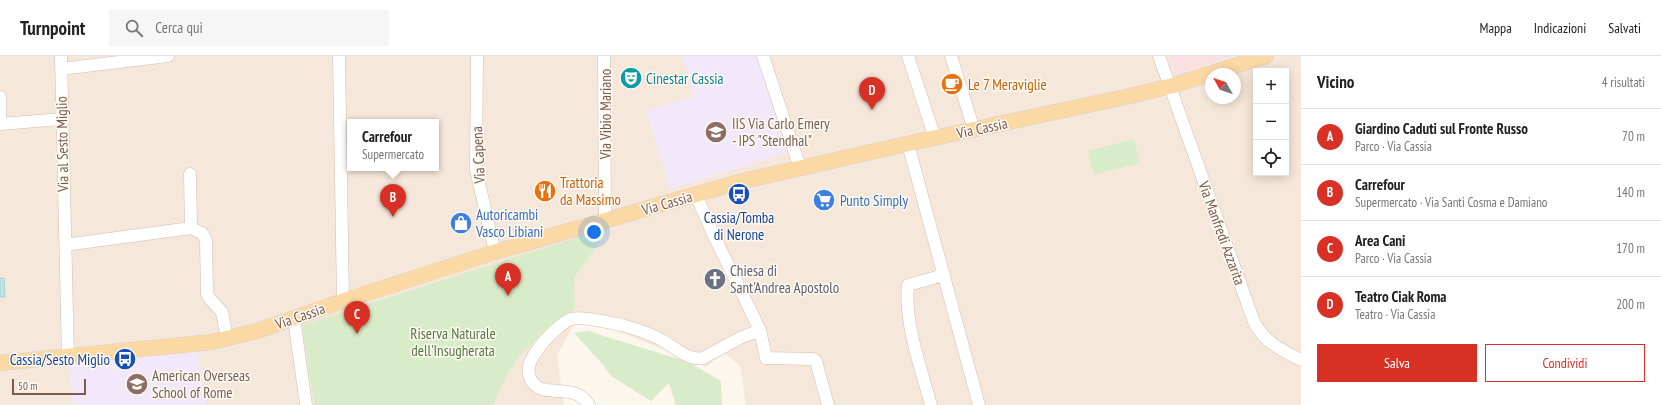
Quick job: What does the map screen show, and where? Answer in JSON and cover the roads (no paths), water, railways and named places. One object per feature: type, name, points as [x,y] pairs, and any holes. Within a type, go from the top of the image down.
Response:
[{"type":"main road","name":"Via Cassia","points":[[0,363],[68,358],[212,342],[258,331],[495,252],[743,181],[1130,96],[1170,86],[1266,56]]},
{"type":"street","name":"Via al Sesto Miglio","points":[[61,56],[68,358]]},
{"type":"street","points":[[61,69],[168,56]]},
{"type":"street","points":[[339,56],[343,302]]},
{"type":"street","name":"Via Capena","points":[[477,56],[476,170],[495,252]]},
{"type":"street","name":"Via Vibio Mariano","points":[[604,56],[605,221]]},
{"type":"street","points":[[763,56],[800,168]]},
{"type":"street","points":[[908,56],[935,138]]},
{"type":"street","points":[[951,56],[974,130]]},
{"type":"street","name":"Via Manfredi Azzarita","points":[[1159,56],[1256,327],[1272,344],[1301,360]]},
{"type":"street","points":[[0,97],[0,124],[62,120]]},
{"type":"street","points":[[908,144],[979,405]]},
{"type":"street","points":[[190,174],[191,228]]},
{"type":"street","points":[[696,195],[713,234],[760,330],[766,358],[815,360],[828,405]]},
{"type":"street","points":[[64,233],[72,244],[191,228],[202,233],[206,240],[207,294],[222,312],[227,338]]},
{"type":"street","name":"Via al Sesto Miglio","points":[[66,310],[72,292],[72,244]]},
{"type":"street","points":[[931,405],[906,302],[908,285],[944,275]]},
{"type":"street","points":[[294,318],[306,405]]},
{"type":"street","points":[[589,405],[584,398],[574,392],[546,390],[538,387],[532,382],[529,375],[529,364],[539,347],[569,319],[578,318],[625,326],[651,335],[689,357],[697,358],[703,358],[740,338],[760,330]]},
{"type":"water","points":[[0,278],[4,278],[5,297],[0,297]]},
{"type":"place","name":"Cinestar Cassia","points":[[631,78]]},
{"type":"place","name":"Le 7 Meraviglie","points":[[952,84]]},
{"type":"place","name":"Teatro Ciak Roma","points":[[872,110]]},
{"type":"place","name":"IIS Via Carlo Emery - IPS \"Stendhal\"","points":[[716,132]]},
{"type":"place","name":"Trattoria da Massimo","points":[[545,191]]},
{"type":"place","name":"Cassia/Tomba di Nerone","points":[[739,194]]},
{"type":"place","name":"Punto Simply","points":[[824,200]]},
{"type":"place","name":"Carrefour","points":[[393,217]]},
{"type":"place","name":"Autoricambi Vasco Libiani","points":[[461,223]]},
{"type":"place","name":"Chiesa di Sant'Andrea Apostolo","points":[[715,279]]},
{"type":"place","name":"Giardino Caduti sul Fronte Russo","points":[[508,296]]},
{"type":"place","name":"Area Cani","points":[[357,334]]},
{"type":"place","name":"Cassia/Sesto Miglio","points":[[125,359]]},
{"type":"place","name":"American Overseas School of Rome","points":[[137,384]]},
{"type":"park label","name":"Riserva Naturale dell'Insugherata","points":[[453,342]]}]
